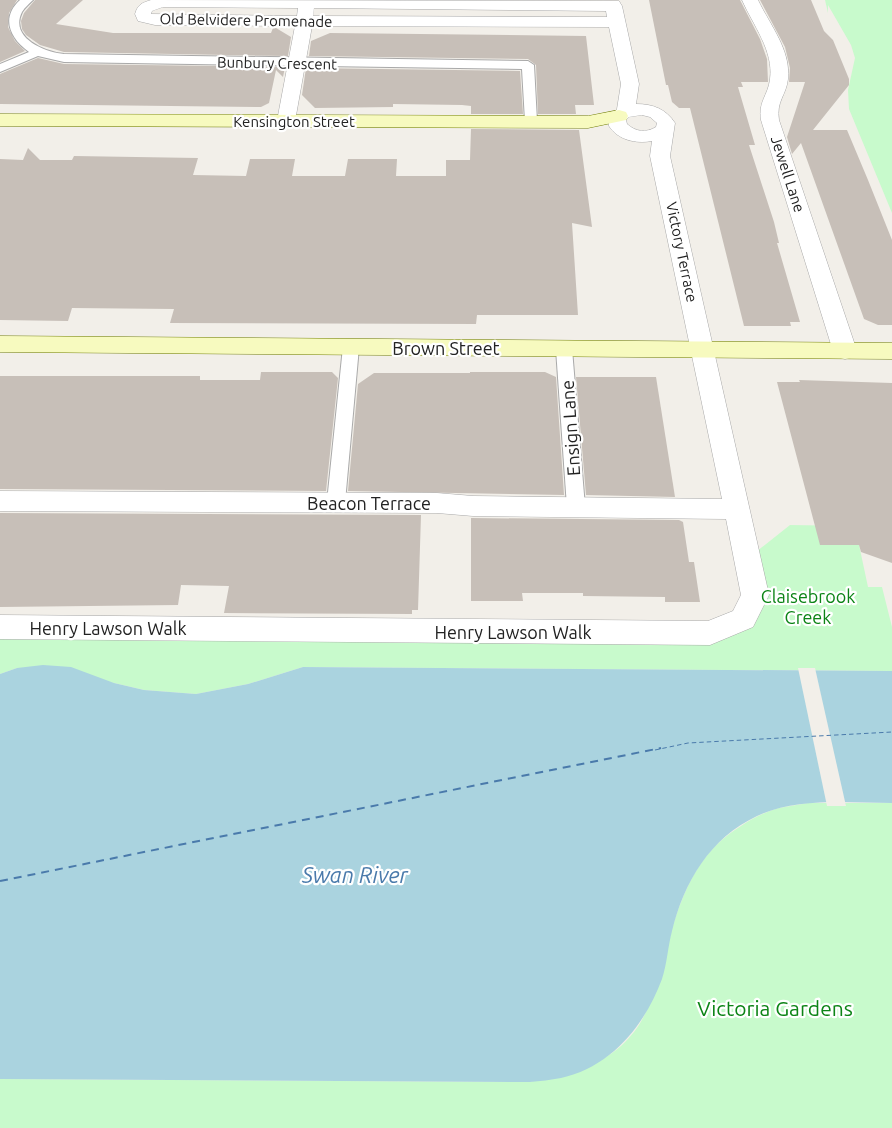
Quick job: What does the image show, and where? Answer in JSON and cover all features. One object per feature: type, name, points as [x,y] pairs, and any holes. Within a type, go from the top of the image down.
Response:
[{"type":"street","name":"Jewell Lane","points":[[750,0],[778,56],[779,80],[767,108],[845,350]]},
{"type":"street","name":"Old Belvidere Promenade","points":[[161,2],[307,2],[615,9],[303,21],[155,20],[149,19],[143,14],[145,8],[161,2]]},
{"type":"street","points":[[286,121],[307,2]]},
{"type":"street","points":[[615,9],[630,84],[649,111]]},
{"type":"street","points":[[622,119],[642,110],[649,111],[664,119],[666,127],[657,134],[633,135],[622,119],[630,84]]},
{"type":"street","name":"Kensington Street","points":[[0,120],[588,122],[622,119]]},
{"type":"street","name":"Victory Terrace","points":[[663,131],[660,156],[703,348]]},
{"type":"street","points":[[641,136],[660,156]]},
{"type":"street","name":"Brown Street","points":[[0,344],[564,349],[703,348],[892,351]]},
{"type":"street","name":"Henry Lawson Walk","points":[[0,627],[710,634],[743,619],[755,595],[703,348]]},
{"type":"street","name":"Beacon Terrace","points":[[0,501],[437,503],[473,506],[737,509]]},
{"type":"lane","name":"Bunbury Crescent","points":[[27,0],[22,4],[12,21],[19,36],[38,52],[80,60],[528,65],[531,121]]},
{"type":"lane","points":[[0,68],[38,52]]},
{"type":"lane","points":[[336,502],[351,347]]},
{"type":"lane","name":"Ensign Lane","points":[[564,349],[576,507]]},
{"type":"green space","points":[[825,0],[892,0],[892,213],[849,109],[848,90],[855,58],[851,45],[828,5],[828,13]]},
{"type":"green space","name":"Claisebrook Creek","points":[[790,525],[855,526],[868,587],[882,587],[892,627],[892,671],[303,667],[248,684],[196,694],[144,690],[114,683],[17,668],[0,674],[0,627],[710,633],[743,619],[747,559]]},
{"type":"green space","name":"Victoria Gardens","points":[[808,803],[892,803],[892,1128],[0,1128],[0,1079],[530,1082],[589,1065],[611,1054],[621,1046],[636,1030],[646,1013],[678,911],[695,872],[707,855],[722,839],[755,818],[779,808]]},
{"type":"water","name":"Swan River","points":[[43,665],[71,667],[114,683],[144,690],[196,694],[248,684],[303,667],[892,671],[892,803],[823,802],[789,806],[757,816],[740,825],[726,836],[701,863],[684,895],[672,931],[662,979],[655,996],[636,1028],[624,1042],[595,1064],[561,1078],[530,1082],[0,1079],[0,674],[17,668]]},
{"type":"pier","points":[[798,668],[815,668],[846,806],[827,806]]},
{"type":"building","points":[[0,0],[17,0],[9,13],[8,27],[15,41],[25,51],[0,62]]},
{"type":"building","points":[[35,0],[83,0],[56,24],[113,33],[271,33],[273,28],[276,28],[291,37],[288,56],[64,52],[40,45],[26,35],[22,29],[21,21],[24,13]]},
{"type":"building","points":[[649,0],[740,0],[760,39],[767,59],[768,82],[741,82],[743,87],[738,87],[755,145],[749,145],[774,222],[779,243],[777,243],[800,322],[790,322],[791,326],[744,326],[690,108],[679,108],[672,102],[668,85],[666,85]]},
{"type":"building","points":[[760,0],[811,0],[824,31],[833,40],[849,79],[849,85],[813,130],[847,130],[868,180],[892,240],[892,325],[878,325],[864,319],[801,143],[792,154],[787,137],[805,82],[789,82],[790,68],[785,47]]},
{"type":"building","points":[[330,33],[586,36],[594,105],[575,105],[576,114],[538,114],[536,65],[528,59],[309,56],[311,41]]},
{"type":"building","points":[[38,58],[64,64],[285,67],[283,77],[276,70],[269,103],[261,107],[0,104],[0,74]]},
{"type":"building","points":[[306,68],[520,71],[523,114],[471,114],[471,106],[462,105],[393,104],[393,107],[315,108],[302,95]]},
{"type":"building","points":[[471,129],[579,130],[592,227],[572,223],[578,315],[477,315],[476,324],[170,323],[174,309],[72,308],[68,321],[0,320],[0,159],[23,160],[28,148],[40,160],[72,160],[74,156],[198,158],[193,175],[246,176],[250,159],[295,159],[292,176],[345,176],[348,159],[397,159],[396,176],[446,176],[446,160],[470,160]]},
{"type":"building","points":[[261,372],[332,372],[338,378],[326,491],[0,489],[0,376],[200,376],[200,380],[260,380]]},
{"type":"building","points":[[545,372],[556,377],[564,495],[348,491],[358,384],[374,373]]},
{"type":"building","points":[[576,377],[656,377],[675,497],[586,495]]},
{"type":"building","points":[[799,380],[892,383],[892,563],[861,552],[859,545],[820,545],[777,382],[800,382]]},
{"type":"building","points":[[0,513],[421,515],[418,610],[412,610],[412,614],[224,613],[229,586],[181,585],[178,605],[0,607]]},
{"type":"building","points":[[471,518],[679,520],[683,522],[689,562],[694,562],[700,602],[665,602],[665,597],[583,596],[583,593],[522,593],[523,601],[471,601]]},
{"type":"ferry route","points":[[655,750],[688,743],[892,732]]},
{"type":"ferry route","points":[[0,881],[661,748]]}]
